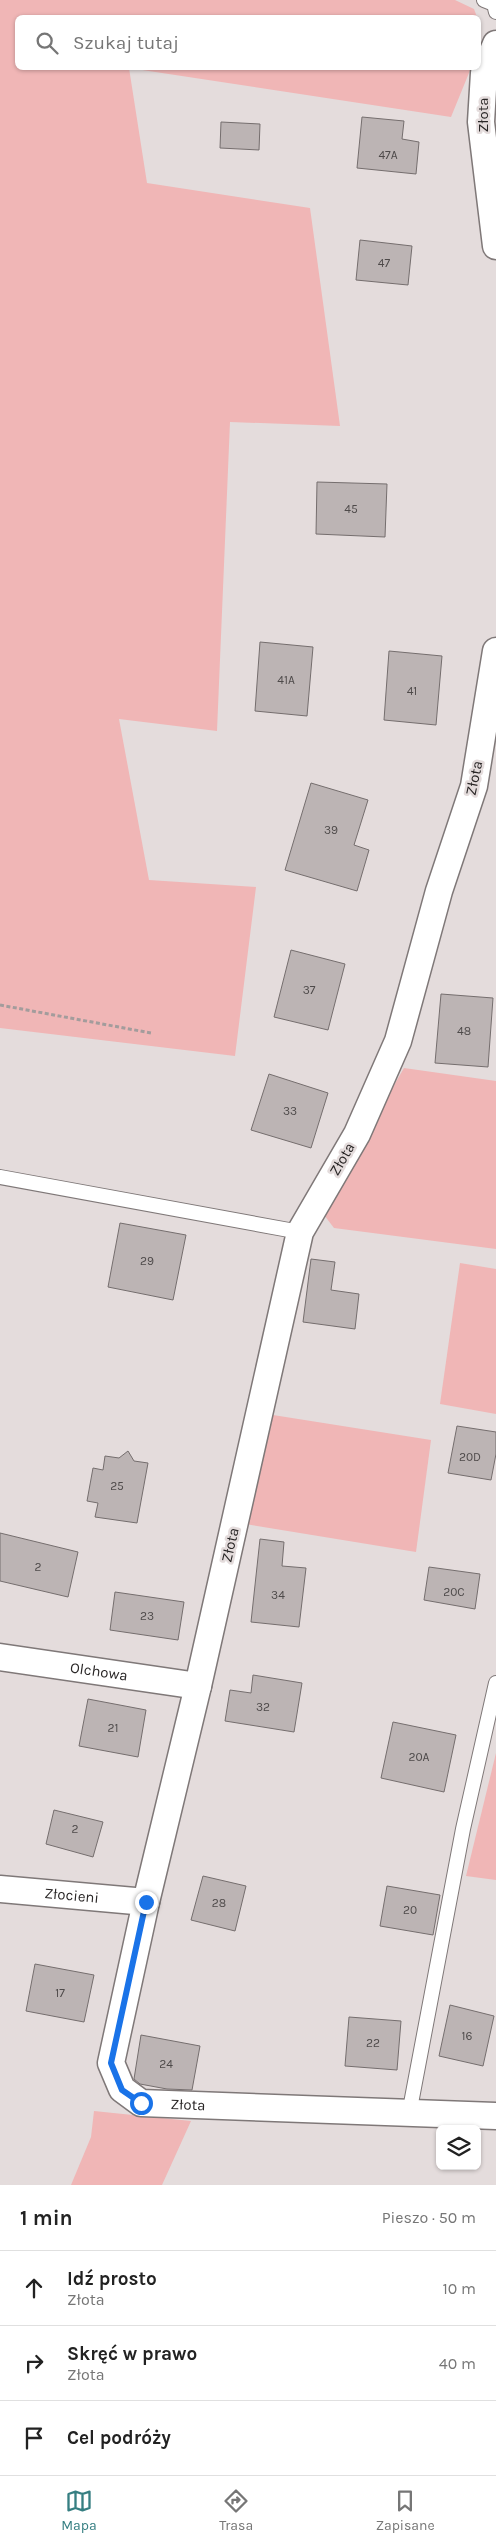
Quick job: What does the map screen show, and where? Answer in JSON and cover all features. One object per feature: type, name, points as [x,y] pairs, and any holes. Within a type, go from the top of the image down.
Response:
[{"type":"street","name":"Złota","points":[[496,44],[484,73],[481,122],[496,246]]},
{"type":"street","name":"Złota","points":[[496,651],[474,786],[439,891],[398,1041],[357,1134],[300,1232],[198,1686],[146,1902],[111,2063],[122,2090],[141,2103],[496,2116]]},
{"type":"street","name":"Olchowa","points":[[0,1657],[198,1686]]},
{"type":"street","name":"Złocieni","points":[[0,1888],[146,1902]]},
{"type":"lane","points":[[484,0],[494,4],[496,12]]},
{"type":"lane","points":[[0,1177],[300,1232]]},
{"type":"lane","points":[[409,2114],[463,1829],[496,1684]]},
{"type":"path","points":[[0,1005],[151,1033]]},
{"type":"shaded area","points":[[0,0],[455,0],[474,9],[476,15],[15,15],[15,70],[129,70],[147,183],[310,208],[340,426],[230,422],[217,731],[119,719],[149,880],[256,887],[235,1056],[0,1028]]},
{"type":"shaded area","points":[[142,70],[470,70],[451,117]]},
{"type":"shaded area","points":[[404,1068],[496,1081],[496,1249],[334,1228],[321,1211]]},
{"type":"shaded area","points":[[460,1263],[496,1269],[496,1414],[440,1404]]},
{"type":"shaded area","points":[[273,1415],[431,1440],[416,1552],[245,1524]]},
{"type":"shaded area","points":[[496,1753],[496,1880],[466,1876]]},
{"type":"shaded area","points":[[94,2111],[191,2121],[162,2185],[71,2185],[91,2137]]},
{"type":"building","points":[[362,117],[404,121],[402,139],[419,142],[416,174],[357,168]]},
{"type":"building","points":[[221,122],[260,124],[259,150],[220,148]]},
{"type":"building","points":[[360,240],[412,246],[408,285],[356,280]]},
{"type":"building","points":[[317,482],[387,484],[385,537],[316,534]]},
{"type":"building","points":[[260,642],[313,647],[307,716],[255,711]]},
{"type":"building","points":[[389,651],[442,656],[436,725],[384,720]]},
{"type":"building","points":[[311,783],[368,800],[354,845],[369,850],[357,891],[285,870]]},
{"type":"building","points":[[291,950],[345,964],[328,1030],[274,1017]]},
{"type":"building","points":[[441,994],[493,998],[488,1067],[435,1063]]},
{"type":"building","points":[[269,1074],[328,1093],[311,1148],[251,1130]]},
{"type":"building","points":[[120,1223],[186,1235],[173,1300],[108,1287]]},
{"type":"building","points":[[311,1259],[335,1262],[331,1290],[359,1294],[355,1329],[303,1322]]},
{"type":"building","points":[[457,1426],[496,1432],[496,1454],[491,1480],[448,1473]]},
{"type":"building","points":[[128,1451],[134,1461],[148,1463],[137,1523],[95,1517],[98,1503],[87,1501],[93,1468],[103,1470],[105,1456],[119,1458]]},
{"type":"building","points":[[0,1533],[78,1552],[68,1597],[0,1581]]},
{"type":"building","points":[[260,1539],[284,1542],[282,1566],[306,1568],[299,1627],[251,1622]]},
{"type":"building","points":[[429,1567],[480,1574],[475,1609],[424,1600]]},
{"type":"building","points":[[115,1592],[184,1602],[178,1640],[110,1630]]},
{"type":"building","points":[[253,1675],[302,1683],[294,1732],[225,1721],[230,1690],[251,1693]]},
{"type":"building","points":[[88,1699],[146,1710],[138,1757],[79,1746]]},
{"type":"building","points":[[393,1722],[456,1735],[444,1792],[381,1778]]},
{"type":"building","points":[[54,1810],[103,1822],[93,1857],[46,1844]]},
{"type":"building","points":[[203,1876],[246,1886],[235,1931],[191,1920]]},
{"type":"building","points":[[387,1886],[440,1895],[433,1935],[380,1926]]},
{"type":"building","points":[[35,1964],[94,1975],[84,2022],[26,2011]]},
{"type":"building","points":[[450,2005],[494,2016],[483,2066],[439,2056]]},
{"type":"building","points":[[349,2017],[401,2021],[397,2070],[345,2066]]},
{"type":"building","points":[[141,2035],[200,2046],[192,2090],[167,2089],[140,2084],[134,2079]]},
{"type":"route","points":[[141,2103],[122,2090],[111,2063],[146,1902]]}]
